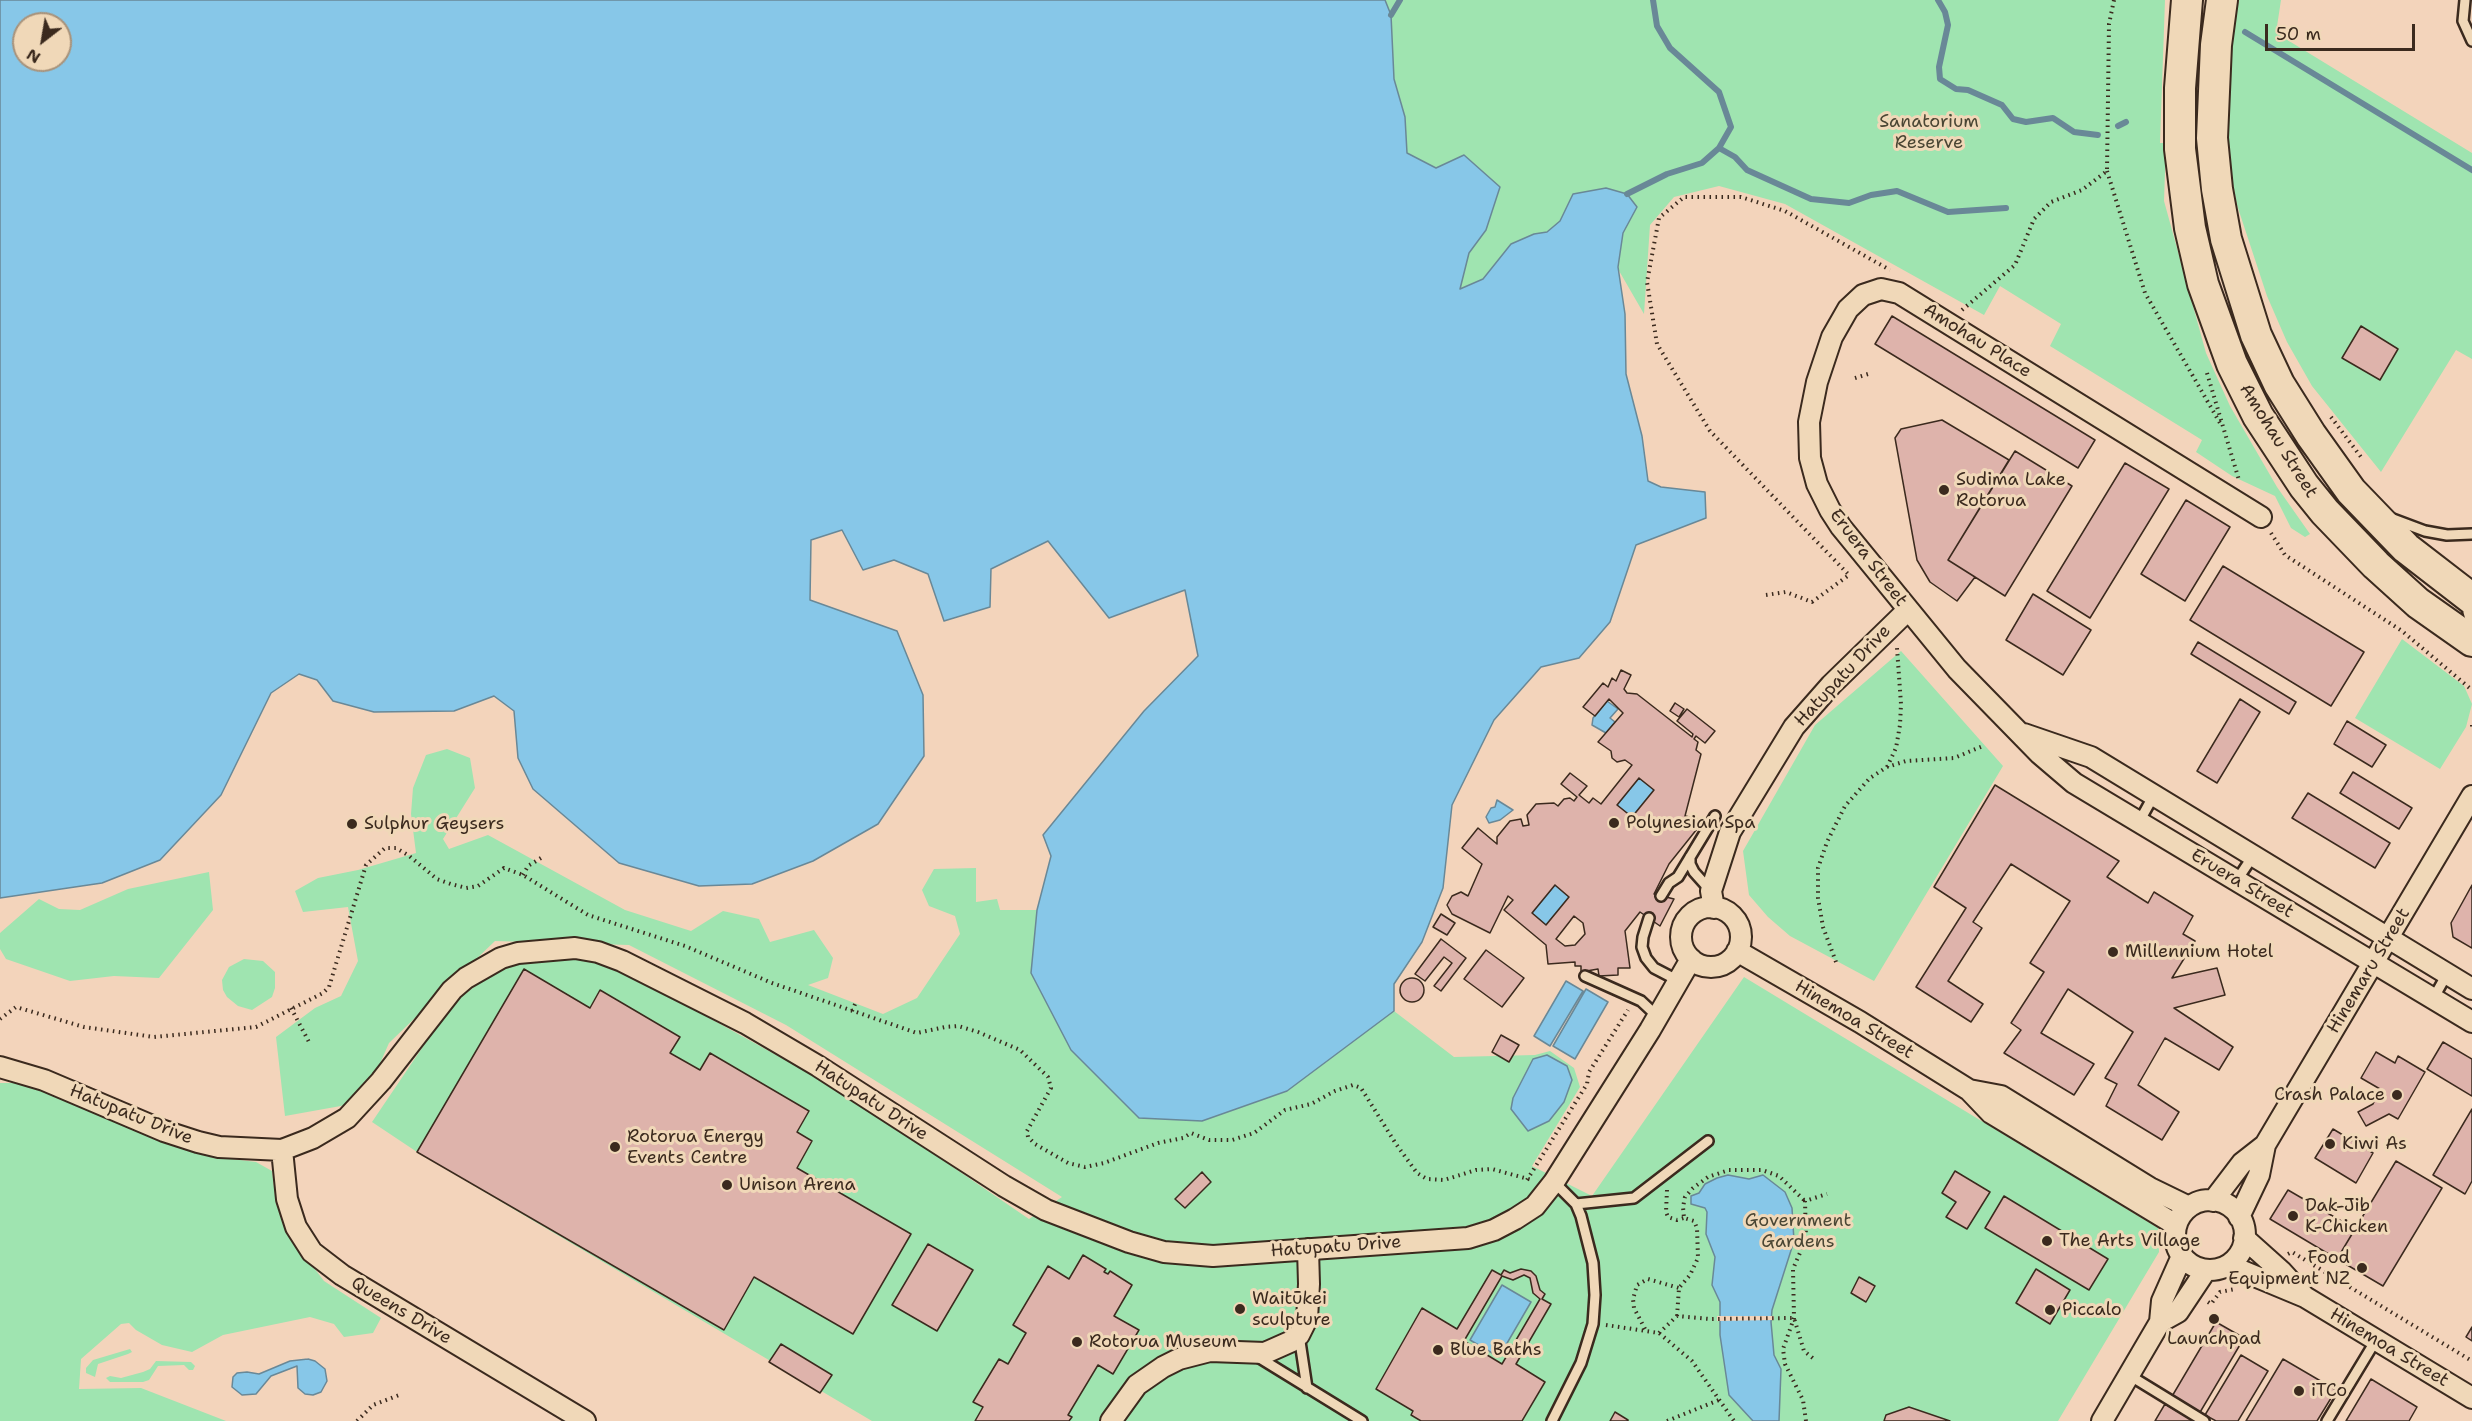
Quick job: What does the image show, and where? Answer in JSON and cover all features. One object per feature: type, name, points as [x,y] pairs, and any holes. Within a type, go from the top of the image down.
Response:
[{"type":"main road","name":"Amohau Street","points":[[2187,0],[2180,88],[2180,149],[2190,228],[2203,284],[2232,364],[2258,416],[2304,486],[2325,512],[2376,565],[2418,603],[2472,641]]},
{"type":"main road","name":"Amohau Street","points":[[2222,0],[2216,45],[2212,138],[2217,189],[2226,239],[2256,335],[2279,384],[2311,435],[2359,500],[2406,548],[2471,608]]},
{"type":"main road","points":[[2418,603],[2442,641],[2472,665]]},
{"type":"street","name":"Amohau Place","points":[[1817,483],[1810,458],[1809,422],[1817,382],[1832,337],[1841,320],[1856,301],[1872,291],[1890,289],[2261,517]]},
{"type":"street","name":"Eruera Street","points":[[1817,483],[1841,527],[1957,669],[2059,771],[2139,822],[2472,1022]]},
{"type":"street","name":"Hatupatu Drive","points":[[1712,900],[1724,848],[1737,818],[1794,727],[1831,685],[1908,610]]},
{"type":"street","name":"Eruera Street","points":[[2022,733],[2091,757],[2472,989]]},
{"type":"street","name":"Hinemaru Street","points":[[2213,1201],[2242,1164],[2265,1145],[2472,796]]},
{"type":"street","points":[[1712,900],[1727,912],[1738,926],[1741,943],[1732,958],[1716,966],[1707,967],[1691,959],[1682,942],[1685,923],[1691,915],[1712,900]]},
{"type":"street","name":"Hatupatu Drive","points":[[0,1067],[44,1080],[164,1131],[198,1142],[228,1148],[282,1150],[313,1138],[347,1118],[381,1081],[452,990],[466,978],[501,958],[518,953],[575,948],[598,952],[622,961],[745,1023],[818,1066],[1004,1186],[1062,1217],[1129,1242],[1179,1254],[1213,1256],[1468,1238],[1482,1235],[1525,1213],[1554,1182],[1658,1017],[1691,959]]},
{"type":"street","name":"Hinemoa Street","points":[[1737,951],[1860,1022],[1969,1090],[1992,1113],[2117,1178],[2150,1188],[2189,1207]]},
{"type":"street","name":"Hinemaru Street","points":[[2239,1217],[2259,1175],[2265,1145]]},
{"type":"street","name":"Queens Drive","points":[[282,1150],[287,1199],[296,1227],[312,1252],[342,1275],[585,1421]]},
{"type":"street","name":"Hinemoa Street","points":[[2117,1178],[2176,1225]]},
{"type":"street","points":[[2213,1201],[2228,1206],[2239,1217],[2244,1227],[2244,1238],[2239,1254],[2228,1265],[2206,1270],[2188,1263],[2182,1256],[2175,1241],[2176,1225],[2189,1207],[2197,1203],[2213,1201]]},
{"type":"street","name":"Hinemoa Street","points":[[2244,1238],[2282,1272],[2305,1298]]},
{"type":"street","points":[[1111,1421],[1137,1386],[1163,1366],[1179,1359],[1210,1351],[1254,1354],[1275,1350],[1299,1335],[1304,1327],[1308,1308],[1308,1249]]},
{"type":"street","points":[[2102,1421],[2160,1322],[2163,1301],[2182,1256]]},
{"type":"street","name":"Hinemoa Street","points":[[2228,1265],[2305,1298],[2472,1398]]},
{"type":"street","points":[[2160,1322],[2178,1312],[2206,1270]]},
{"type":"lane","points":[[2464,0],[2463,21],[2472,41]]},
{"type":"lane","points":[[2359,500],[2391,519],[2425,531],[2446,535],[2472,534]]},
{"type":"lane","points":[[2139,822],[2154,795]]},
{"type":"lane","points":[[1661,896],[1669,883],[1678,877],[1715,816]]},
{"type":"lane","points":[[2237,880],[2253,856]]},
{"type":"lane","points":[[1690,857],[1690,864],[1694,872],[1712,900]]},
{"type":"lane","points":[[1678,877],[1693,878],[1712,900]]},
{"type":"lane","points":[[1649,918],[1643,937],[1646,958],[1654,969],[1678,981]]},
{"type":"lane","points":[[2433,999],[2447,974]]},
{"type":"lane","points":[[1585,976],[1641,1001],[1658,1017]]},
{"type":"lane","points":[[1576,1204],[1626,1201],[1641,1194],[1708,1141]]},
{"type":"lane","points":[[1552,1421],[1581,1363],[1593,1324],[1595,1295],[1593,1263],[1585,1227],[1576,1204],[1554,1182]]},
{"type":"lane","points":[[1299,1335],[1307,1388]]},
{"type":"lane","points":[[2327,1421],[2376,1340]]},
{"type":"lane","points":[[1254,1354],[1362,1421]]},
{"type":"lane","points":[[2129,1375],[2204,1421]]},
{"type":"path","points":[[2114,0],[2109,24],[2107,171],[2145,292],[2224,431]]},
{"type":"path","points":[[1953,306],[1962,310],[2016,265],[2034,219],[2051,202],[2082,190],[2107,171]]},
{"type":"path","points":[[1766,595],[1786,592],[1812,602],[1849,575],[1710,431],[1657,344],[1647,282],[1659,218],[1684,197],[1741,197],[1785,211],[1898,275]]},
{"type":"path","points":[[1855,378],[1868,374]]},
{"type":"path","points":[[2328,413],[2361,457]]},
{"type":"path","points":[[2285,555],[2402,631],[2472,690]]},
{"type":"path","points":[[1887,767],[1896,748],[1900,725],[1897,644]]},
{"type":"path","points":[[1836,962],[1823,927],[1818,898],[1818,867],[1827,842],[1845,806],[1870,778],[1887,767],[1906,761],[1954,758],[1983,746]]},
{"type":"path","points":[[0,1019],[16,1007],[84,1027],[154,1037],[256,1027],[324,993],[329,987],[366,865],[386,848],[396,848],[437,879],[452,884],[466,888],[478,886],[504,868],[523,875],[588,915],[686,946],[772,983],[917,1033],[958,1026],[1020,1050],[1048,1077],[1050,1088],[1027,1131],[1028,1137],[1068,1163],[1085,1167],[1104,1163],[1158,1143],[1183,1138],[1191,1133],[1209,1140],[1232,1140],[1254,1133],[1285,1110],[1311,1104],[1335,1091],[1353,1085],[1361,1088],[1417,1173],[1427,1179],[1444,1180],[1476,1170],[1492,1169],[1527,1180],[1554,1182]]},
{"type":"path","points":[[523,875],[528,866],[541,858]]},
{"type":"path","points":[[852,1011],[856,1002]]},
{"type":"path","points":[[291,1008],[309,1042]]},
{"type":"path","points":[[1527,1180],[1587,1084],[1589,1072],[1628,1009]]},
{"type":"path","points":[[1684,1218],[1685,1197],[1693,1188],[1708,1177],[1737,1169],[1774,1173],[1805,1201],[1806,1239],[1793,1269],[1794,1318],[1804,1351],[1814,1359]]},
{"type":"path","points":[[1659,1333],[1677,1316],[1679,1288],[1694,1270],[1699,1250],[1696,1224],[1692,1219],[1674,1219],[1666,1214],[1667,1191],[1662,1178]]},
{"type":"path","points":[[1805,1201],[1827,1194]]},
{"type":"path","points":[[2281,1256],[2292,1252],[2472,1361]]},
{"type":"path","points":[[1645,1330],[1634,1308],[1633,1299],[1637,1285],[1648,1279],[1679,1288]]},
{"type":"path","points":[[2203,1300],[2211,1304],[2220,1292],[2245,1287]]},
{"type":"path","points":[[1677,1316],[1710,1319],[1794,1318]]},
{"type":"path","points":[[1794,1318],[1783,1349],[1784,1359],[1787,1370],[1803,1400],[1806,1421]]},
{"type":"path","points":[[1593,1324],[1659,1333],[1692,1361],[1734,1421]]},
{"type":"path","points":[[357,1421],[373,1405],[402,1394]]},
{"type":"path","points":[[1667,1421],[1719,1400]]},
{"type":"green space","points":[[0,0],[2165,0],[2160,143],[2166,143],[2164,201],[2206,353],[2230,406],[2277,487],[2310,534],[2305,537],[2291,528],[2275,496],[2232,476],[2196,452],[2202,440],[2050,346],[2061,324],[2000,286],[1984,315],[1785,204],[1719,186],[1674,197],[1650,225],[1644,314],[1618,269],[1625,314],[1626,374],[1642,436],[1648,481],[1661,487],[1705,492],[1706,518],[1636,545],[1610,622],[1579,658],[1541,667],[1494,720],[1452,805],[1443,888],[1422,942],[1394,985],[1394,1011],[1454,1057],[1535,1055],[1550,1051],[1574,1068],[1580,1087],[1532,1166],[1592,1196],[1744,977],[2158,1228],[2159,1252],[2058,1421],[872,1421],[417,1152],[372,1122],[451,1005],[501,966],[559,957],[602,963],[684,1004],[843,1092],[1029,1219],[1062,1197],[786,1025],[629,945],[495,941],[389,1043],[363,1102],[285,1116],[276,1037],[315,1008],[341,996],[358,961],[348,907],[303,912],[295,891],[318,878],[358,870],[416,853],[411,814],[413,788],[426,755],[447,749],[470,758],[475,788],[443,839],[449,849],[488,835],[625,910],[691,931],[723,911],[759,919],[770,942],[814,930],[833,958],[828,978],[808,985],[883,1014],[917,998],[960,934],[955,916],[929,906],[922,890],[934,869],[976,868],[976,902],[997,899],[1000,910],[1037,910],[1051,856],[1043,835],[1144,711],[1198,656],[1185,590],[1109,618],[1048,541],[991,569],[990,607],[944,621],[928,574],[894,560],[863,570],[842,530],[811,540],[810,600],[897,631],[923,695],[924,756],[878,824],[813,861],[752,884],[699,886],[619,863],[533,789],[518,758],[514,711],[494,696],[454,711],[374,712],[333,701],[317,680],[299,674],[271,693],[221,795],[160,860],[102,883],[0,898]]},
{"type":"green space","points":[[2239,0],[2281,0],[2276,33],[2472,153],[2472,359],[2456,350],[2381,472],[2312,386],[2287,342],[2267,296],[2237,205],[2229,164],[2225,119],[2231,29]]},
{"type":"green space","points":[[2402,639],[2464,686],[2472,704],[2466,727],[2440,769],[2355,718]]},
{"type":"green space","points":[[1901,651],[2003,766],[1874,981],[1790,936],[1768,917],[1749,895],[1743,851],[1815,725]]},
{"type":"green space","points":[[209,872],[213,910],[159,978],[114,976],[70,981],[6,959],[0,949],[0,933],[39,899],[59,909],[80,910],[128,889]]},
{"type":"green space","points":[[244,959],[263,961],[275,972],[275,988],[272,997],[252,1010],[238,1006],[227,997],[223,990],[222,980],[229,967]]},
{"type":"green space","points":[[0,1083],[21,1083],[162,1139],[216,1157],[256,1162],[272,1171],[276,1204],[292,1239],[324,1281],[381,1318],[373,1333],[344,1337],[334,1324],[310,1317],[223,1335],[192,1352],[162,1345],[136,1330],[129,1323],[121,1324],[81,1359],[79,1389],[141,1388],[226,1421],[0,1421]]},
{"type":"green space","points":[[130,1349],[132,1352],[128,1354],[98,1364],[95,1377],[86,1373],[86,1368],[93,1360]]},
{"type":"green space","points":[[156,1361],[191,1362],[195,1366],[193,1370],[189,1370],[184,1365],[158,1366],[149,1380],[143,1382],[110,1382],[106,1378],[110,1376],[121,1378],[143,1372],[150,1369]]},
{"type":"water","points":[[0,0],[1385,0],[1391,15],[1394,79],[1405,117],[1407,153],[1436,168],[1464,155],[1500,187],[1486,230],[1469,253],[1460,289],[1483,279],[1511,244],[1534,234],[1547,232],[1560,221],[1573,194],[1606,188],[1627,194],[1637,207],[1623,233],[1618,267],[1625,314],[1626,374],[1642,436],[1648,481],[1661,487],[1705,492],[1706,518],[1636,545],[1610,622],[1579,658],[1541,667],[1494,720],[1452,805],[1443,888],[1422,942],[1394,984],[1394,1011],[1287,1091],[1202,1121],[1139,1118],[1071,1050],[1031,973],[1037,910],[1051,856],[1043,835],[1144,711],[1198,656],[1185,590],[1109,618],[1048,541],[991,569],[990,607],[944,621],[928,574],[894,560],[863,570],[842,530],[811,540],[810,600],[897,631],[923,695],[924,756],[878,824],[813,861],[752,884],[699,886],[619,863],[533,789],[518,758],[514,711],[494,696],[454,711],[374,712],[333,701],[317,680],[299,674],[271,693],[221,795],[160,860],[102,883],[0,898]]},
{"type":"water","points":[[1607,701],[1618,709],[1610,718],[1615,722],[1606,733],[1592,725],[1593,718]]},
{"type":"water","points":[[1639,778],[1654,790],[1632,817],[1617,805]]},
{"type":"water","points":[[1497,800],[1513,810],[1500,820],[1489,823],[1486,817],[1491,808],[1495,807]]},
{"type":"water","points":[[1555,885],[1569,897],[1546,925],[1532,913]]},
{"type":"water","points":[[1566,981],[1583,991],[1550,1046],[1534,1036]]},
{"type":"water","points":[[1586,989],[1608,1002],[1575,1059],[1553,1046]]},
{"type":"water","points":[[1547,1055],[1567,1066],[1572,1080],[1564,1102],[1549,1121],[1528,1131],[1511,1109],[1513,1098],[1533,1059]]},
{"type":"water","points":[[1728,1175],[1749,1179],[1763,1175],[1785,1192],[1792,1208],[1794,1241],[1772,1310],[1771,1322],[1774,1355],[1781,1369],[1779,1421],[1753,1421],[1729,1395],[1720,1335],[1720,1302],[1712,1285],[1715,1257],[1706,1234],[1707,1212],[1705,1208],[1691,1204],[1691,1196],[1699,1193],[1705,1184]]},
{"type":"water","points":[[1502,1285],[1531,1302],[1499,1357],[1470,1340]]},
{"type":"water","points":[[308,1359],[315,1361],[325,1369],[327,1381],[321,1392],[313,1395],[305,1394],[298,1388],[297,1366],[271,1376],[256,1394],[242,1395],[232,1387],[233,1377],[237,1373],[259,1374],[290,1361]]},
{"type":"pier","points":[[1717,1316],[1774,1316],[1774,1320],[1717,1321]]},
{"type":"building","points":[[1892,316],[2095,440],[2078,468],[1875,344]]},
{"type":"building","points":[[2361,326],[2398,349],[2380,380],[2342,358]]},
{"type":"building","points":[[1942,420],[2009,460],[1948,560],[1975,577],[1957,601],[1930,582],[1917,560],[1895,438],[1901,429]]},
{"type":"building","points":[[2015,451],[2072,486],[2005,596],[1948,560]]},
{"type":"building","points":[[2125,463],[2169,489],[2090,618],[2047,591]]},
{"type":"building","points":[[2186,500],[2230,527],[2185,601],[2141,574]]},
{"type":"building","points":[[2223,566],[2364,652],[2331,706],[2190,620]]},
{"type":"building","points":[[2033,594],[2091,630],[2063,675],[2006,640]]},
{"type":"building","points":[[2198,642],[2296,702],[2289,714],[2191,654]]},
{"type":"building","name":"Polynesian Spa","points":[[1621,670],[1631,675],[1624,689],[1627,693],[1637,694],[1692,737],[1693,734],[1677,721],[1687,709],[1715,731],[1705,743],[1696,736],[1694,739],[1698,742],[1696,750],[1701,754],[1685,816],[1699,819],[1697,829],[1669,864],[1654,894],[1674,899],[1660,926],[1640,912],[1625,931],[1630,968],[1618,968],[1618,975],[1599,976],[1598,969],[1581,972],[1581,966],[1575,966],[1575,962],[1548,964],[1546,945],[1504,910],[1513,900],[1508,896],[1490,933],[1452,914],[1447,905],[1452,896],[1461,892],[1468,896],[1482,864],[1462,848],[1478,828],[1497,844],[1497,837],[1510,821],[1521,819],[1523,826],[1529,825],[1527,815],[1536,804],[1554,803],[1558,806],[1564,799],[1570,798],[1574,801],[1577,797],[1561,784],[1570,773],[1587,786],[1579,795],[1589,803],[1593,798],[1601,804],[1632,765],[1625,760],[1617,762],[1612,758],[1611,751],[1598,742],[1623,713],[1609,699],[1595,716],[1583,707],[1603,683],[1608,687],[1612,678],[1616,681]],"holes":[[[1639,778],[1654,790],[1632,817],[1617,805]],[[1555,885],[1569,897],[1546,925],[1532,913]],[[1574,916],[1583,923],[1585,934],[1575,945],[1565,946],[1556,939]]]},
{"type":"building","points":[[2240,699],[2260,712],[2217,783],[2197,771]]},
{"type":"building","points":[[1675,703],[1684,709],[1679,717],[1670,711]]},
{"type":"building","points":[[2347,721],[2386,745],[2372,767],[2334,744]]},
{"type":"building","points":[[2353,772],[2412,808],[2399,829],[2340,793]]},
{"type":"building","name":"Millennium Hotel","points":[[1995,785],[2119,861],[2107,877],[2148,903],[2154,892],[2193,916],[2183,934],[2195,941],[2172,978],[2217,968],[2225,995],[2174,1008],[2233,1047],[2219,1070],[2165,1038],[2138,1085],[2179,1112],[2162,1140],[2106,1106],[2117,1084],[2105,1078],[2133,1032],[2068,989],[2041,1033],[2094,1064],[2074,1095],[2004,1053],[2021,1030],[2011,1023],[2044,972],[2030,963],[2070,901],[2011,864],[1973,922],[1982,928],[1948,981],[1983,1004],[1971,1022],[1916,987],[1966,908],[1934,887]]},
{"type":"building","points":[[2308,793],[2390,843],[2375,868],[2292,818]]},
{"type":"building","points":[[2472,885],[2472,948],[2453,937],[2451,923]]},
{"type":"building","points":[[1441,914],[1455,923],[1447,935],[1433,927]]},
{"type":"building","points":[[1441,939],[1466,958],[1441,991],[1434,986],[1452,963],[1444,957],[1425,981],[1415,974]]},
{"type":"building","points":[[1486,950],[1524,978],[1502,1007],[1464,979]]},
{"type":"building","name":"Rotorua Energy Events Centre","points":[[524,969],[590,1008],[600,990],[680,1037],[670,1053],[700,1070],[710,1053],[809,1111],[797,1132],[812,1141],[797,1168],[911,1234],[853,1334],[754,1277],[724,1330],[417,1152]]},
{"type":"building","points":[[1412,978],[1421,981],[1424,990],[1421,999],[1412,1002],[1403,999],[1400,990],[1403,981]]},
{"type":"building","points":[[1501,1035],[1519,1045],[1509,1062],[1492,1052]]},
{"type":"building","points":[[2443,1042],[2472,1059],[2472,1096],[2427,1069]]},
{"type":"building","points":[[2376,1052],[2395,1063],[2398,1056],[2425,1072],[2398,1119],[2389,1114],[2366,1126],[2358,1112],[2373,1104],[2380,1089],[2361,1078]]},
{"type":"building","points":[[2472,1109],[2472,1181],[2465,1194],[2433,1175]]},
{"type":"building","points":[[2333,1129],[2373,1153],[2356,1183],[2315,1158]]},
{"type":"building","points":[[2396,1161],[2442,1188],[2383,1286],[2337,1259]]},
{"type":"building","points":[[1955,1171],[1990,1192],[1967,1229],[1946,1217],[1956,1202],[1942,1193]]},
{"type":"building","points":[[1202,1172],[1211,1182],[1185,1208],[1175,1199]]},
{"type":"building","points":[[2288,1190],[2355,1229],[2337,1259],[2270,1219]]},
{"type":"building","points":[[2004,1196],[2108,1259],[2089,1290],[1985,1228]]},
{"type":"building","points":[[928,1244],[973,1270],[937,1331],[892,1305]]},
{"type":"building","name":"Rotorua Museum","points":[[1083,1255],[1106,1269],[1104,1272],[1108,1274],[1110,1271],[1132,1285],[1114,1316],[1139,1330],[1113,1374],[1098,1365],[1068,1415],[1072,1417],[1069,1421],[975,1421],[983,1407],[973,1402],[999,1359],[1008,1364],[1026,1333],[1013,1325],[1048,1266],[1069,1279]]},
{"type":"building","name":"Blue Baths","points":[[1521,1269],[1531,1271],[1536,1276],[1540,1290],[1545,1294],[1542,1299],[1551,1304],[1516,1364],[1545,1382],[1522,1421],[1421,1421],[1411,1415],[1413,1411],[1376,1389],[1422,1308],[1457,1329],[1492,1270],[1501,1275],[1504,1270],[1510,1273]],"holes":[[[1524,1275],[1530,1278],[1533,1293],[1540,1299],[1502,1364],[1464,1341],[1502,1276],[1513,1280]]]},
{"type":"building","points":[[2036,1269],[2070,1290],[2050,1324],[2016,1303]]},
{"type":"building","points":[[1859,1277],[1875,1286],[1866,1302],[1851,1293]]},
{"type":"building","points":[[2216,1322],[2244,1338],[2199,1414],[2171,1398]]},
{"type":"building","points":[[2472,1327],[2472,1341],[2466,1337]]},
{"type":"building","points":[[781,1344],[832,1375],[820,1393],[769,1362]]},
{"type":"building","points":[[2241,1355],[2268,1371],[2238,1421],[2216,1421],[2205,1415]]},
{"type":"building","points":[[2283,1359],[2336,1390],[2317,1421],[2246,1421]]},
{"type":"building","points":[[2371,1379],[2417,1407],[2409,1421],[2346,1421]]},
{"type":"building","points":[[2165,1404],[2194,1421],[2155,1421]]},
{"type":"building","points":[[1909,1407],[1950,1421],[1884,1421],[1886,1415]]},
{"type":"building","points":[[1615,1412],[1628,1420],[1628,1421],[1610,1421]]},
{"type":"waterway","points":[[1391,15],[1400,0]]},
{"type":"waterway","points":[[1627,194],[1667,174],[1702,163],[1719,148],[1731,127],[1719,92],[1670,48],[1657,26],[1653,0]]},
{"type":"waterway","points":[[1938,0],[1945,12],[1948,25],[1939,67],[1940,79],[1956,89],[1968,90],[2002,105],[2013,119],[2026,122],[2053,118],[2074,132],[2098,135]]},
{"type":"waterway","points":[[2245,32],[2472,170]]},
{"type":"waterway","points":[[2118,126],[2126,122]]},
{"type":"waterway","points":[[1719,148],[1735,157],[1747,170],[1811,199],[1849,203],[1871,195],[1897,191],[1948,212],[2006,208]]},
{"type":"place","name":"Sudima Lake Rotorua","points":[[1944,490]]},
{"type":"place","name":"Polynesian Spa","points":[[1614,823]]},
{"type":"place","name":"Sulphur Geysers","points":[[352,824]]},
{"type":"place","name":"Millennium Hotel","points":[[2113,952]]},
{"type":"place","name":"Crash Palace","points":[[2397,1095]]},
{"type":"place","name":"Kiwi As","points":[[2330,1144]]},
{"type":"place","name":"Rotorua Energy Events Centre","points":[[615,1147]]},
{"type":"place","name":"Unison Arena","points":[[727,1185]]},
{"type":"place","name":"Dak-Jib K-Chicken","points":[[2293,1216]]},
{"type":"place","name":"The Arts Village","points":[[2047,1241]]},
{"type":"place","name":"Food Equipment NZ","points":[[2362,1268]]},
{"type":"place","name":"Waitūkei sculpture","points":[[1240,1309]]},
{"type":"place","name":"Piccalo","points":[[2050,1310]]},
{"type":"place","name":"Launchpad","points":[[2214,1319]]},
{"type":"place","name":"Rotorua Museum","points":[[1077,1342]]},
{"type":"place","name":"Blue Baths","points":[[1438,1350]]},
{"type":"place","name":"iTCo","points":[[2299,1391]]},
{"type":"park label","name":"Sanatorium Reserve","points":[[1929,132]]},
{"type":"park label","name":"Government Gardens","points":[[1798,1231]]}]
